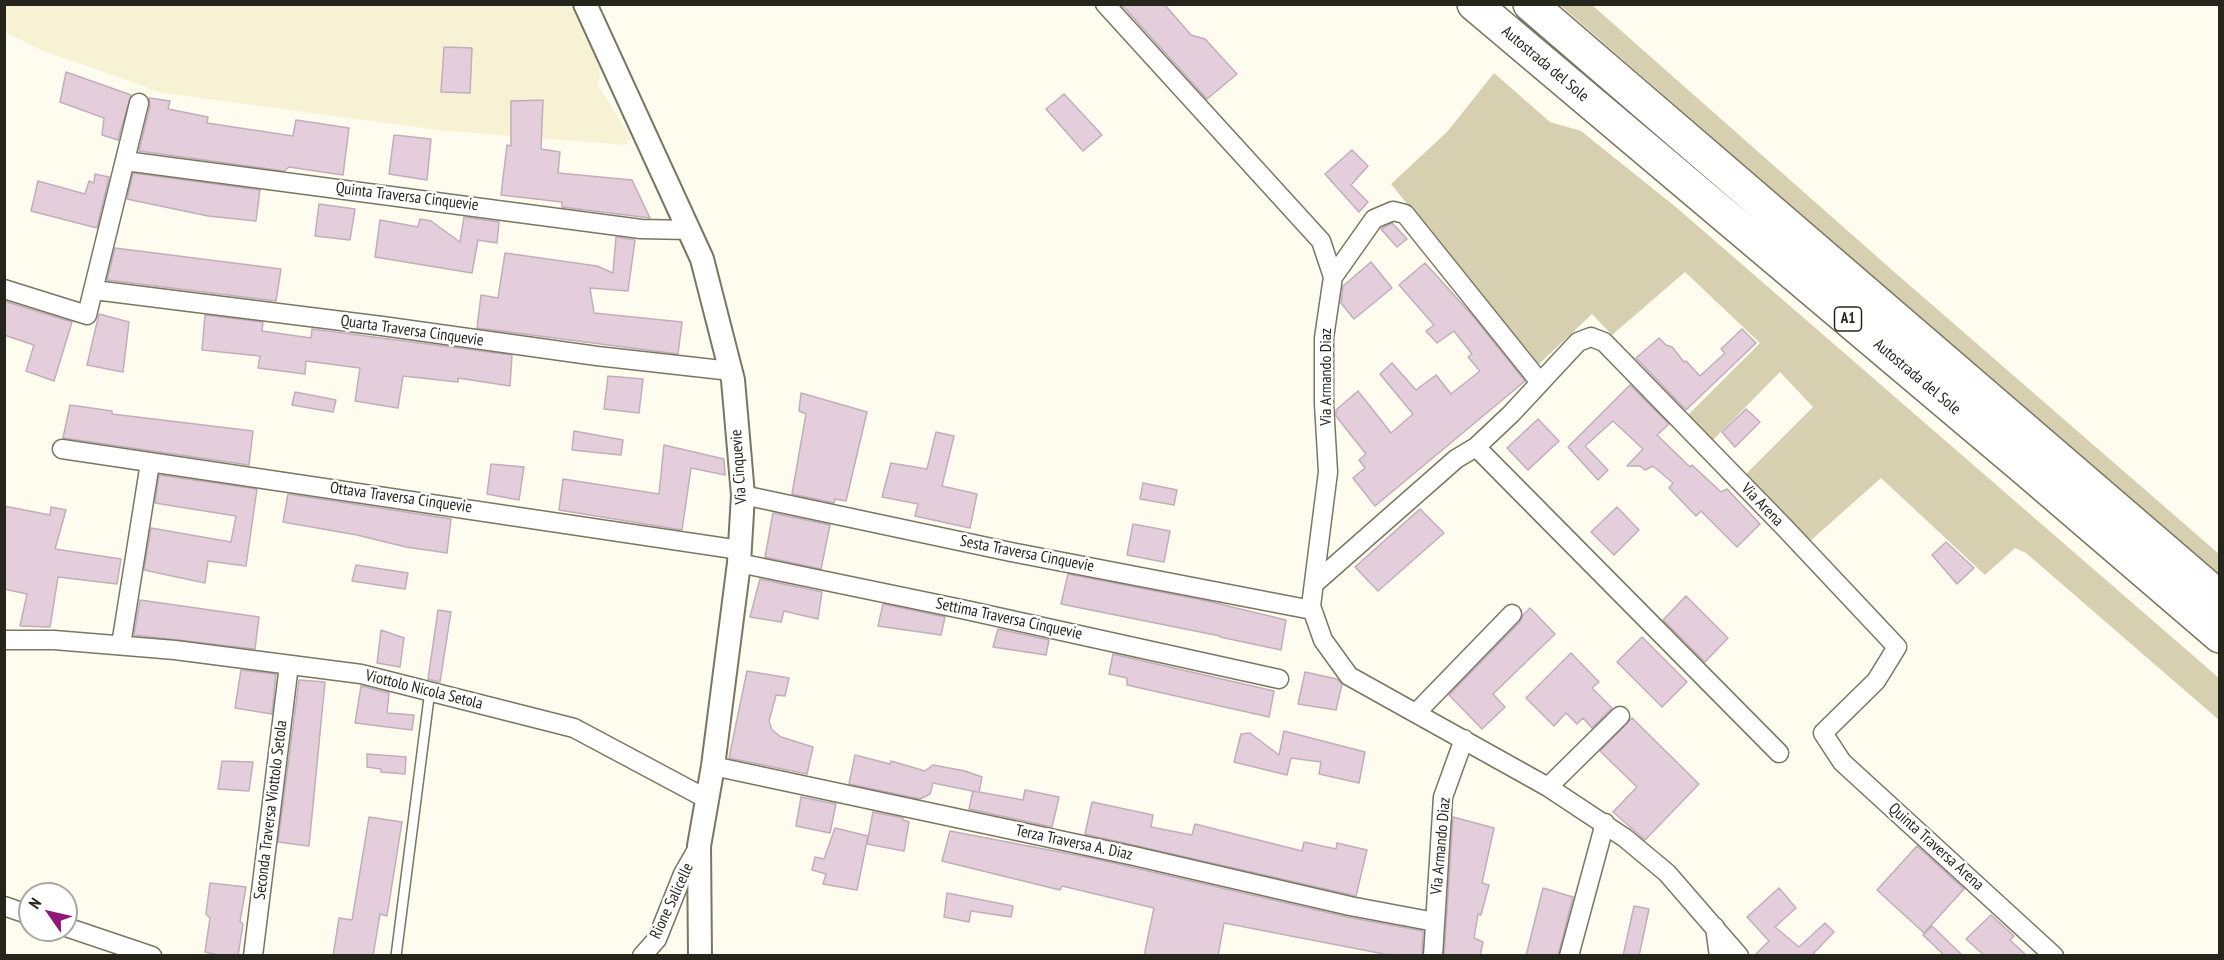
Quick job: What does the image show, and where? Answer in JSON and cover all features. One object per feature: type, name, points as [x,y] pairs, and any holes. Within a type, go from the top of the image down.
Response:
[{"type":"highway","name":"Autostrada del Sole","points":[[1474,4],[2014,459],[2220,636]]},
{"type":"highway","name":"Autostrada del Sole","points":[[1530,4],[2220,597]]},
{"type":"street","name":"Via Cinquevie","points":[[585,4],[702,259],[731,371],[743,495],[739,556],[713,766],[699,846],[700,956]]},
{"type":"street","name":"Via Armando Diaz","points":[[1105,4],[1321,241],[1333,277],[1324,338],[1328,472],[1312,610],[1323,640],[1349,676],[1548,787],[1605,823],[1667,873],[1739,956]]},
{"type":"street","points":[[4,289],[87,315],[139,103]]},
{"type":"street","name":"Quinta Traversa Cinquevie","points":[[125,161],[641,229],[689,230]]},
{"type":"street","points":[[1333,277],[1374,219],[1393,210],[1406,214],[1539,381]]},
{"type":"street","name":"Quarta Traversa Cinquevie","points":[[94,290],[597,356],[731,371]]},
{"type":"street","name":"Via Arena","points":[[1315,583],[1456,459],[1476,447],[1511,414],[1539,381],[1578,342],[1591,337],[1604,342],[1897,647],[1876,681],[1823,733]]},
{"type":"street","points":[[1476,447],[1779,753]]},
{"type":"street","name":"Ottava Traversa Cinquevie","points":[[62,449],[336,488],[739,556]]},
{"type":"street","points":[[121,645],[150,463]]},
{"type":"street","name":"Sesta Traversa Cinquevie","points":[[743,495],[1011,552],[1312,610]]},
{"type":"street","name":"Settima Traversa Cinquevie","points":[[739,556],[966,610],[1279,679]]},
{"type":"street","points":[[1416,713],[1512,614]]},
{"type":"street","name":"Viottolo Nicola Setola","points":[[4,640],[54,640],[175,650],[361,674],[574,728],[707,799]]},
{"type":"street","name":"Seconda Traversa Viottolo Setola","points":[[253,956],[289,665]]},
{"type":"street","points":[[1548,787],[1620,716]]},
{"type":"street","name":"Quinta Traversa Arena","points":[[1823,733],[1842,762],[2054,956]]},
{"type":"street","name":"Via Armando Diaz","points":[[1433,956],[1443,797],[1464,739]]},
{"type":"street","name":"Terza Traversa A. Diaz","points":[[713,766],[1134,856],[1350,906],[1435,922]]},
{"type":"street","points":[[1569,956],[1605,823]]},
{"type":"street","name":"Rione Salicelle","points":[[642,956],[657,939],[683,874],[699,846]]},
{"type":"street","points":[[1715,927],[1719,956]]},
{"type":"street","points":[[78,931],[152,956]]},
{"type":"lane","points":[[396,956],[430,690]]},
{"type":"shaded area","points":[[4,5],[570,5],[601,69],[598,85],[631,138],[626,145],[438,130],[163,93],[41,50],[5,32]]},
{"type":"shaded area","points":[[1560,5],[1592,5],[2219,554],[2219,578]]},
{"type":"shaded area","points":[[1494,73],[1550,122],[1581,131],[1677,208],[2219,678],[2219,720],[2026,553],[2015,548],[1985,575],[1881,478],[1808,543],[1745,475],[1813,407],[1780,372],[1711,442],[1687,416],[1760,343],[1685,272],[1612,335],[1592,314],[1538,365],[1391,184],[1447,132]]},
{"type":"building","points":[[1121,4],[1164,4],[1191,35],[1205,39],[1237,74],[1207,99]]},
{"type":"building","points":[[444,47],[472,48],[470,93],[441,92]]},
{"type":"building","points":[[66,72],[131,95],[118,140],[102,135],[104,118],[60,102]]},
{"type":"building","points":[[1064,94],[1102,135],[1083,151],[1046,109]]},
{"type":"building","points":[[149,98],[170,101],[168,109],[208,117],[207,123],[293,136],[296,120],[349,128],[343,175],[289,167],[284,171],[139,151],[150,106]]},
{"type":"building","points":[[543,100],[541,149],[560,152],[558,173],[632,180],[650,218],[562,207],[562,202],[501,195],[507,145],[511,146],[511,101]]},
{"type":"building","points":[[394,135],[431,139],[427,180],[389,174]]},
{"type":"building","points":[[1352,150],[1368,166],[1351,185],[1368,202],[1359,212],[1325,174]]},
{"type":"building","points":[[133,173],[260,190],[256,221],[208,216],[127,199]]},
{"type":"building","points":[[95,174],[109,177],[97,228],[31,211],[38,181],[85,194],[89,181],[94,183]]},
{"type":"building","points":[[319,204],[355,209],[350,240],[315,236]]},
{"type":"building","points":[[464,217],[499,222],[497,243],[478,240],[472,273],[375,257],[380,220],[418,227],[420,219],[431,221],[460,242]]},
{"type":"building","points":[[1392,223],[1407,239],[1397,247],[1381,229]]},
{"type":"building","points":[[616,237],[635,240],[628,291],[590,288],[594,313],[682,322],[678,354],[477,328],[481,295],[498,298],[505,253],[597,266],[613,273]]},
{"type":"building","points":[[115,248],[281,269],[276,301],[107,280]]},
{"type":"building","points":[[1371,262],[1392,288],[1354,319],[1341,303],[1343,286]]},
{"type":"building","points":[[1425,263],[1472,315],[1525,381],[1375,506],[1353,478],[1365,468],[1359,460],[1366,454],[1336,416],[1336,410],[1358,391],[1391,433],[1413,414],[1380,374],[1392,363],[1416,390],[1436,375],[1451,394],[1480,371],[1468,357],[1472,354],[1454,331],[1437,343],[1426,331],[1434,325],[1399,285]]},
{"type":"building","points":[[4,301],[72,322],[54,381],[26,371],[34,345],[4,335]]},
{"type":"building","points":[[99,314],[129,322],[123,372],[87,365]]},
{"type":"building","points":[[205,315],[263,322],[262,331],[311,338],[312,329],[512,355],[510,386],[458,378],[458,382],[403,376],[398,408],[355,401],[360,368],[306,361],[305,374],[258,368],[260,356],[202,350]]},
{"type":"building","points":[[1742,329],[1756,343],[1686,410],[1636,358],[1659,338],[1672,347],[1700,376],[1725,353],[1721,349]]},
{"type":"building","points":[[608,376],[643,379],[639,413],[604,409]]},
{"type":"building","points":[[1630,385],[1669,424],[1657,435],[1690,467],[1692,465],[1721,492],[1727,489],[1760,524],[1737,547],[1701,511],[1696,516],[1669,488],[1673,483],[1653,466],[1645,470],[1640,466],[1627,466],[1643,449],[1613,421],[1585,446],[1608,470],[1598,480],[1568,447]]},
{"type":"building","points":[[295,392],[336,400],[333,412],[292,405]]},
{"type":"building","points":[[801,393],[867,412],[846,501],[835,499],[834,503],[792,494],[806,414],[799,411]]},
{"type":"building","points":[[70,405],[112,411],[112,414],[253,431],[249,465],[63,438]]},
{"type":"building","points":[[1746,409],[1760,422],[1735,447],[1722,432]]},
{"type":"building","points":[[1538,419],[1559,441],[1528,470],[1507,448]]},
{"type":"building","points":[[574,431],[623,440],[621,455],[572,450]]},
{"type":"building","points":[[936,432],[954,436],[942,486],[977,494],[970,528],[915,516],[918,504],[882,497],[891,463],[927,469]]},
{"type":"building","points":[[664,445],[724,459],[725,475],[691,468],[682,530],[559,510],[563,479],[659,494]]},
{"type":"building","points":[[491,464],[524,467],[519,500],[487,494]]},
{"type":"building","points":[[159,475],[257,489],[246,566],[208,561],[205,583],[144,570],[151,528],[231,542],[236,516],[155,503]]},
{"type":"building","points":[[1143,483],[1177,490],[1174,505],[1140,499]]},
{"type":"building","points":[[288,494],[451,519],[447,553],[283,522]]},
{"type":"building","points":[[4,506],[50,515],[51,507],[66,510],[55,549],[121,559],[117,584],[58,577],[50,627],[20,626],[27,594],[4,589]]},
{"type":"building","points":[[1617,507],[1639,530],[1614,555],[1591,532]]},
{"type":"building","points":[[1420,509],[1444,533],[1378,591],[1355,567]]},
{"type":"building","points":[[773,513],[830,525],[821,569],[765,557]]},
{"type":"building","points":[[1133,524],[1170,531],[1164,562],[1127,555]]},
{"type":"building","points":[[1946,542],[1974,568],[1957,584],[1932,555]]},
{"type":"building","points":[[356,565],[408,573],[405,589],[352,581]]},
{"type":"building","points":[[1068,574],[1207,601],[1286,620],[1281,650],[1061,604]]},
{"type":"building","points":[[760,579],[822,592],[818,619],[784,611],[781,622],[750,617]]},
{"type":"building","points":[[1686,596],[1728,638],[1705,662],[1663,620]]},
{"type":"building","points":[[140,600],[259,617],[255,649],[134,635]]},
{"type":"building","points":[[883,604],[945,617],[941,635],[878,626]]},
{"type":"building","points":[[1530,608],[1555,634],[1493,694],[1505,707],[1482,729],[1449,695],[1520,622]]},
{"type":"building","points":[[438,610],[451,612],[440,682],[428,679]]},
{"type":"building","points":[[998,629],[1049,640],[1046,655],[993,647]]},
{"type":"building","points":[[381,630],[404,638],[400,667],[377,663]]},
{"type":"building","points":[[1642,637],[1687,682],[1662,707],[1617,662]]},
{"type":"building","points":[[1571,653],[1599,682],[1592,688],[1612,708],[1592,728],[1583,718],[1577,724],[1566,713],[1554,726],[1526,698]]},
{"type":"building","points":[[1113,654],[1274,691],[1269,717],[1127,685],[1127,678],[1109,674]]},
{"type":"building","points":[[241,670],[276,674],[272,714],[235,708]]},
{"type":"building","points":[[747,671],[789,678],[785,696],[776,695],[769,721],[772,730],[781,737],[813,747],[807,774],[729,758]]},
{"type":"building","points":[[1305,672],[1337,679],[1342,684],[1336,710],[1298,704]]},
{"type":"building","points":[[299,680],[325,682],[309,846],[278,842]]},
{"type":"building","points":[[361,686],[389,693],[387,713],[414,715],[412,730],[355,723]]},
{"type":"building","points":[[1632,718],[1699,784],[1645,840],[1613,812],[1637,787],[1600,751]]},
{"type":"building","points":[[1284,731],[1365,752],[1359,783],[1319,774],[1321,762],[1291,758],[1287,775],[1234,762],[1241,734],[1250,733],[1279,755]]},
{"type":"building","points":[[367,754],[406,757],[405,774],[381,772],[381,769],[367,767]]},
{"type":"building","points":[[855,755],[890,764],[891,761],[925,771],[933,765],[965,771],[982,777],[979,792],[1023,800],[1025,790],[1059,797],[1052,827],[969,809],[973,791],[933,783],[930,794],[920,799],[849,784]]},
{"type":"building","points":[[222,761],[253,762],[249,791],[218,789]]},
{"type":"building","points":[[801,797],[836,804],[830,833],[796,826]]},
{"type":"building","points":[[1092,802],[1153,815],[1151,827],[1192,835],[1195,824],[1302,851],[1304,842],[1336,849],[1337,843],[1367,850],[1356,896],[1085,834]]},
{"type":"building","points":[[873,812],[903,818],[909,822],[904,851],[867,844]]},
{"type":"building","points":[[369,817],[402,822],[387,916],[380,914],[373,956],[333,956],[339,918],[352,920]]},
{"type":"building","points":[[1453,817],[1494,828],[1482,883],[1489,885],[1481,915],[1478,914],[1474,938],[1483,942],[1480,956],[1444,956]]},
{"type":"building","points":[[835,828],[868,836],[857,890],[823,884],[826,874],[812,870],[815,857],[824,859]]},
{"type":"building","points":[[950,831],[1096,859],[1347,917],[1423,931],[1422,956],[1384,954],[1224,923],[1218,956],[1144,956],[1154,908],[1062,886],[1060,890],[942,861]]},
{"type":"building","points":[[1917,846],[1964,889],[1924,933],[1877,890]]},
{"type":"building","points":[[210,883],[246,887],[240,921],[243,924],[238,956],[223,956],[205,952],[210,918],[206,914]]},
{"type":"building","points":[[1543,888],[1573,897],[1558,956],[1526,956]]},
{"type":"building","points":[[1779,888],[1796,908],[1775,927],[1799,947],[1825,923],[1834,932],[1811,956],[1754,956],[1769,941],[1747,917]]},
{"type":"building","points":[[947,893],[1013,906],[1011,917],[971,911],[969,922],[944,917]]},
{"type":"building","points":[[1634,906],[1649,909],[1639,956],[1623,956]]},
{"type":"building","points":[[1991,915],[2014,936],[2010,940],[2027,956],[1985,956],[1966,939]]},
{"type":"building","points":[[1932,926],[1963,956],[1945,956],[1923,935]]}]
